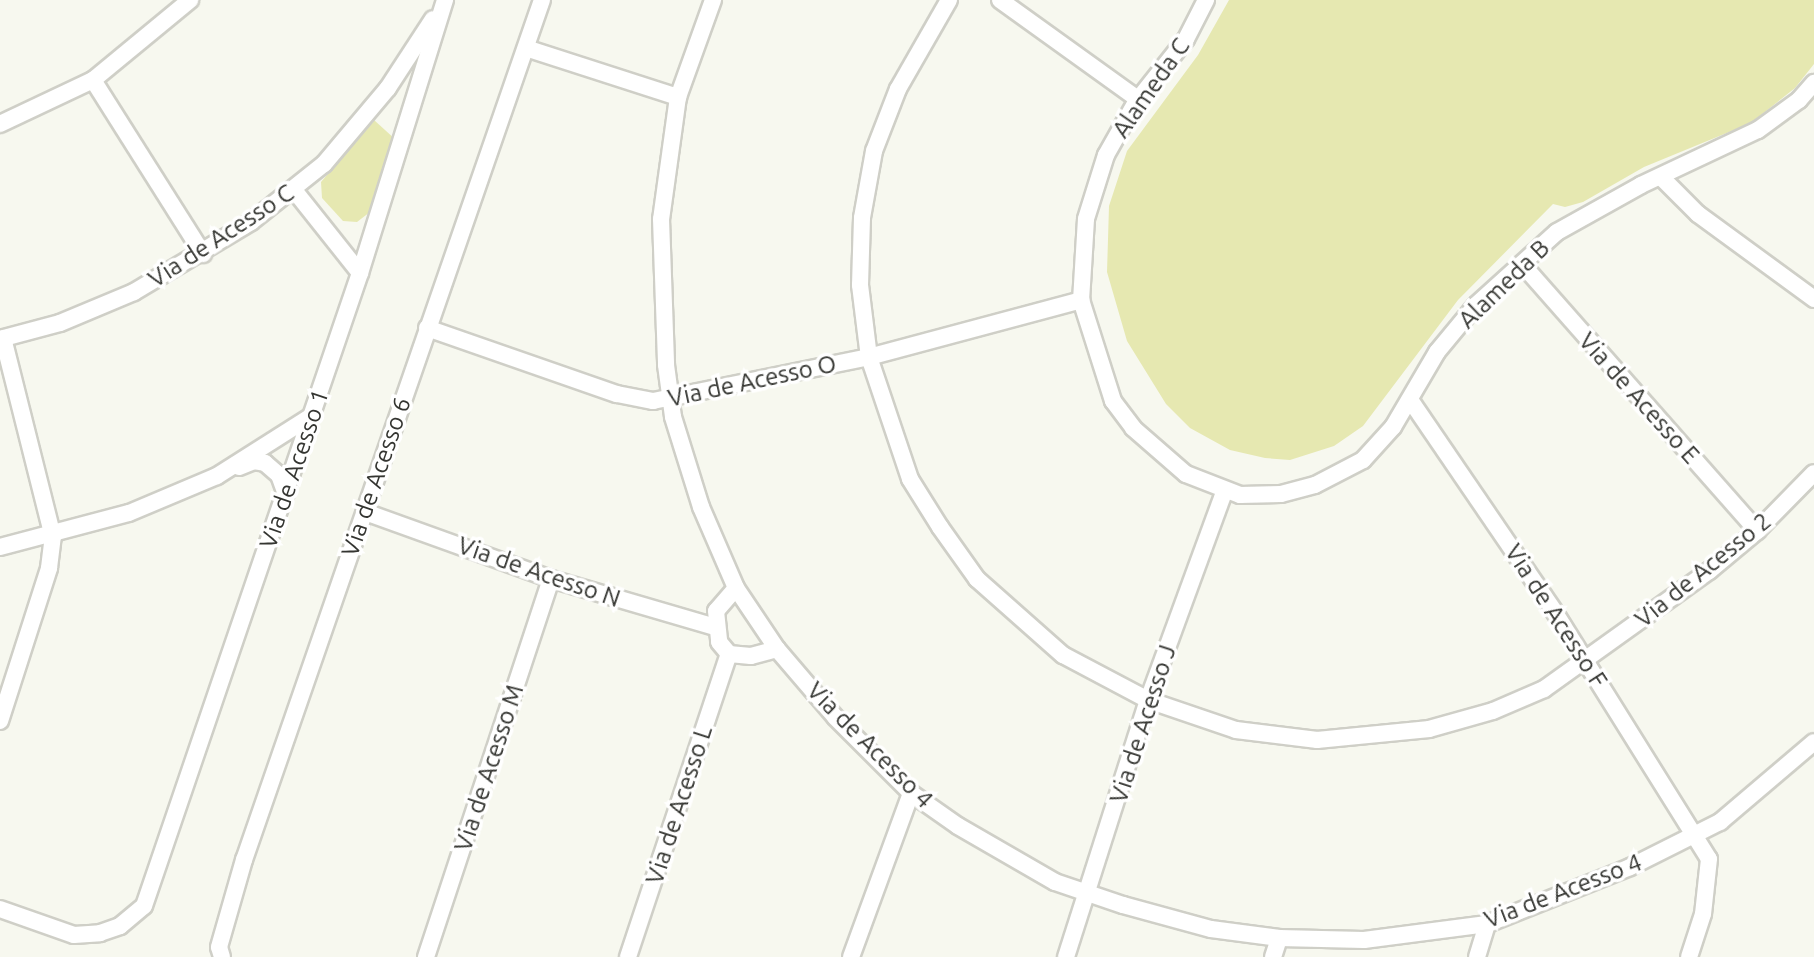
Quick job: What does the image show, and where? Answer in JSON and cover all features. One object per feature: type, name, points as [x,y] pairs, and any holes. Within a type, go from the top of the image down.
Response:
[{"type":"street","points":[[0,124],[93,80],[190,0]]},
{"type":"street","name":"Via de Acesso C","points":[[1,339],[60,323],[134,292],[203,254],[294,190],[324,164],[388,88],[445,0]]},
{"type":"street","name":"Via de Acesso 1","points":[[0,909],[74,935],[100,933],[120,926],[144,906],[360,273],[445,0]]},
{"type":"street","name":"Via de Acesso 6","points":[[222,957],[219,947],[244,860],[542,0]]},
{"type":"street","name":"Via de Acesso 4","points":[[713,0],[678,97],[661,219],[668,399],[701,507],[736,588],[777,649],[835,717],[911,793],[1025,865],[1088,894],[1211,929],[1279,938],[1364,940],[1487,924],[1630,867],[1695,835]]},
{"type":"street","name":"Via de Acesso 2","points":[[949,0],[898,89],[874,151],[862,218],[860,285],[869,357],[910,479],[977,579],[1063,655],[1148,699],[1236,730],[1317,740],[1368,738],[1429,729],[1493,710],[1544,689],[1757,531],[1814,472]]},
{"type":"street","points":[[1000,0],[1138,99]]},
{"type":"street","name":"Alameda C","points":[[1206,0],[1186,39],[1138,99],[1106,155],[1086,219],[1081,300],[1113,401],[1133,428],[1186,474],[1224,492]]},
{"type":"street","points":[[526,48],[678,97]]},
{"type":"street","points":[[93,80],[203,254]]},
{"type":"street","name":"Alameda B","points":[[1224,492],[1282,494],[1315,485],[1363,460],[1411,401],[1437,352],[1475,306],[1522,264],[1586,214],[1758,130],[1814,83]]},
{"type":"street","points":[[1662,178],[1698,214],[1814,299]]},
{"type":"street","points":[[294,190],[360,273]]},
{"type":"street","name":"Via de Acesso E","points":[[1522,264],[1757,531]]},
{"type":"street","name":"Via de Acesso O","points":[[427,328],[617,394],[645,401],[668,399],[869,357],[1081,300]]},
{"type":"street","points":[[0,721],[49,568],[53,537],[1,339]]},
{"type":"street","name":"Via de Acesso F","points":[[1411,401],[1585,661],[1709,859],[1703,914],[1689,957]]},
{"type":"street","points":[[217,475],[310,418]]},
{"type":"street","points":[[0,547],[53,537],[129,513],[254,461],[265,463],[279,475],[286,494]]},
{"type":"street","name":"Via de Acesso J","points":[[1066,957],[1148,699],[1224,492]]},
{"type":"street","name":"Via de Acesso N","points":[[365,512],[551,579],[715,627]]},
{"type":"street","name":"Via de Acesso M","points":[[426,957],[551,579]]},
{"type":"street","points":[[736,588],[716,611],[715,627],[729,654],[751,656],[777,649]]},
{"type":"street","name":"Via de Acesso L","points":[[628,957],[729,654]]},
{"type":"street","points":[[1695,835],[1720,822],[1814,742]]},
{"type":"street","points":[[851,957],[911,793]]},
{"type":"street","points":[[1477,957],[1487,924]]},
{"type":"street","points":[[1273,957],[1279,938]]},
{"type":"green space","points":[[1229,0],[1814,0],[1814,64],[1795,88],[1751,123],[1644,167],[1583,202],[1565,207],[1553,204],[1458,300],[1363,426],[1334,446],[1290,460],[1265,458],[1230,450],[1190,428],[1166,404],[1127,341],[1107,272],[1109,206],[1127,151],[1198,55]]},
{"type":"green space","points":[[374,120],[396,140],[370,212],[357,222],[343,221],[322,198],[321,182]]}]
